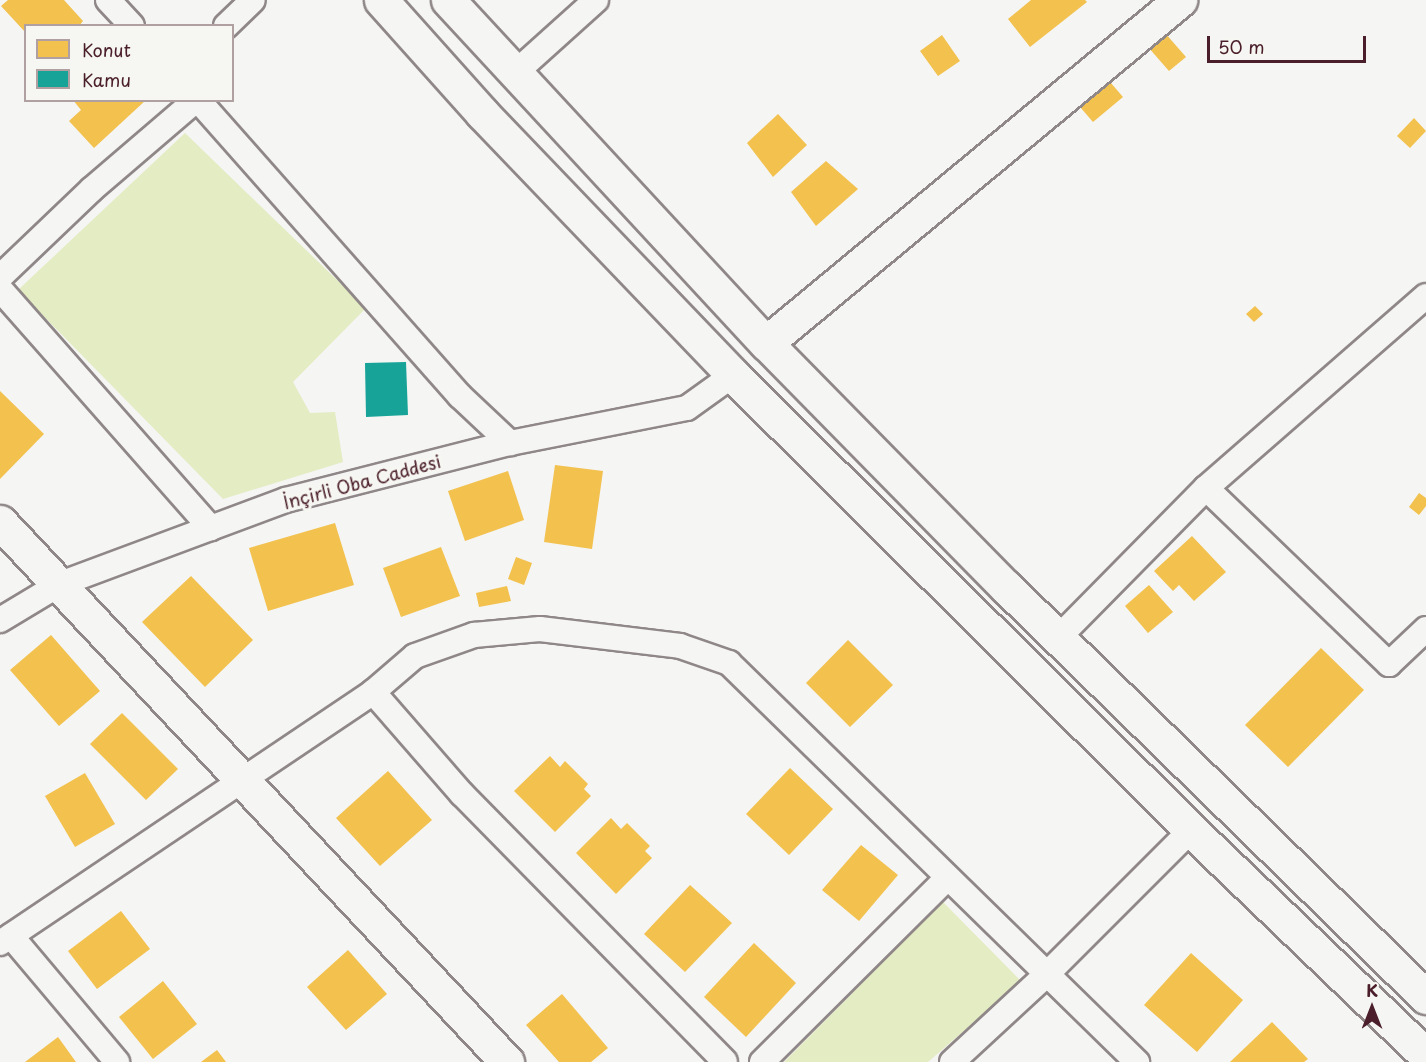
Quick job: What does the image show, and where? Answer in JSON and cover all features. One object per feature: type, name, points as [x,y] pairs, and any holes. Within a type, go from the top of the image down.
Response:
[{"type":"main road","points":[[381,0],[482,113],[733,375],[1191,830],[1426,1055]]},
{"type":"main road","points":[[448,0],[766,342],[1058,638],[1426,997]]},
{"type":"main road","points":[[766,342],[1180,0]]},
{"type":"main road","points":[[0,522],[242,777],[507,1062]]},
{"type":"street","points":[[108,0],[130,24]]},
{"type":"street","points":[[228,24],[253,0]]},
{"type":"street","points":[[515,73],[596,0]]},
{"type":"street","points":[[0,277],[92,189],[195,102]]},
{"type":"street","points":[[199,102],[460,396],[510,443]]},
{"type":"street","points":[[0,289],[212,528]]},
{"type":"street","points":[[1058,638],[1206,488],[1426,296]]},
{"type":"street","name":"İnçirli Oba Caddesi","points":[[0,620],[60,584],[286,500],[510,443],[687,408],[733,375]]},
{"type":"street","points":[[1206,488],[1389,664],[1426,629]]},
{"type":"street","points":[[117,1062],[6,940],[242,777],[373,692],[415,656],[474,635],[540,629],[680,646],[729,663],[1137,1062]]},
{"type":"street","points":[[373,692],[462,794],[725,1062]]},
{"type":"street","points":[[952,1062],[1047,974],[1191,830]]},
{"type":"street","points":[[762,1062],[947,878]]},
{"type":"green space","points":[[185,133],[366,308],[293,382],[310,413],[335,412],[343,462],[223,499],[18,290]]},
{"type":"green space","points":[[943,902],[1021,981],[928,1062],[784,1062]]},
{"type":"building: Konut","points":[[8,0],[64,0],[83,21],[81,24],[24,24],[24,31],[1,6]]},
{"type":"building: Konut","points":[[1031,0],[1085,0],[1087,2],[1030,47],[1008,19]]},
{"type":"building: Konut","points":[[1165,33],[1186,57],[1169,71],[1148,47]]},
{"type":"building: Konut","points":[[942,35],[960,61],[938,76],[920,51]]},
{"type":"building: Konut","points":[[1098,68],[1123,97],[1093,122],[1068,93]]},
{"type":"building: Konut","points":[[75,102],[144,102],[94,148],[69,121],[81,110]]},
{"type":"building: Konut","points":[[778,114],[807,145],[773,177],[747,143]]},
{"type":"building: Konut","points":[[1414,118],[1426,131],[1410,148],[1397,136]]},
{"type":"building: Konut","points":[[826,161],[858,189],[816,226],[791,192]]},
{"type":"building: Konut","points":[[1255,306],[1263,314],[1254,322],[1246,314]]},
{"type":"building: Konut","points":[[0,391],[44,434],[0,479]]},
{"type":"building: Konut","points":[[555,465],[603,471],[592,549],[544,542]]},
{"type":"building: Konut","points":[[508,471],[524,520],[465,541],[448,491]]},
{"type":"building: Konut","points":[[1419,493],[1426,498],[1426,506],[1419,515],[1409,507]]},
{"type":"building: Konut","points":[[335,523],[354,585],[268,611],[249,548]]},
{"type":"building: Konut","points":[[1192,536],[1226,572],[1194,601],[1179,585],[1173,591],[1154,571]]},
{"type":"building: Konut","points":[[441,547],[460,596],[401,617],[383,568]]},
{"type":"building: Konut","points":[[516,557],[532,563],[524,585],[508,579]]},
{"type":"building: Konut","points":[[191,576],[253,640],[205,687],[142,622]]},
{"type":"building: Konut","points":[[1149,585],[1173,612],[1148,633],[1125,606]]},
{"type":"building: Konut","points":[[507,586],[511,601],[479,607],[476,593]]},
{"type":"building: Konut","points":[[51,635],[100,691],[59,726],[10,670]]},
{"type":"building: Konut","points":[[848,640],[893,685],[850,727],[806,683]]},
{"type":"building: Konut","points":[[1321,648],[1364,690],[1288,767],[1245,725]]},
{"type":"building: Konut","points":[[122,713],[178,769],[146,800],[90,744]]},
{"type":"building: Konut","points":[[550,756],[560,767],[565,761],[588,784],[584,789],[591,796],[555,832],[514,791]]},
{"type":"building: Konut","points":[[790,768],[833,809],[789,855],[746,814]]},
{"type":"building: Konut","points":[[388,771],[432,820],[380,866],[336,818]]},
{"type":"building: Konut","points":[[85,773],[115,824],[75,847],[45,796]]},
{"type":"building: Konut","points":[[611,818],[621,829],[627,823],[650,846],[645,851],[652,858],[616,894],[576,853]]},
{"type":"building: Konut","points":[[861,845],[898,875],[859,921],[822,890]]},
{"type":"building: Konut","points":[[690,885],[732,923],[685,972],[644,934]]},
{"type":"building: Konut","points":[[121,911],[150,949],[97,989],[68,951]]},
{"type":"building: Konut","points":[[754,943],[796,983],[746,1037],[704,997]]},
{"type":"building: Konut","points":[[348,950],[387,994],[346,1030],[307,987]]},
{"type":"building: Konut","points":[[1191,953],[1243,1000],[1197,1052],[1144,1005]]},
{"type":"building: Konut","points":[[163,981],[197,1024],[153,1059],[119,1017]]},
{"type":"building: Konut","points":[[562,994],[608,1048],[591,1062],[559,1062],[526,1025]]},
{"type":"building: Konut","points":[[1272,1022],[1308,1059],[1304,1062],[1230,1062]]},
{"type":"building: Konut","points":[[58,1037],[76,1062],[25,1062]]},
{"type":"building: Konut","points":[[217,1050],[226,1062],[201,1062]]},
{"type":"building: Kamu","points":[[406,362],[408,415],[366,417],[365,363]]}]
